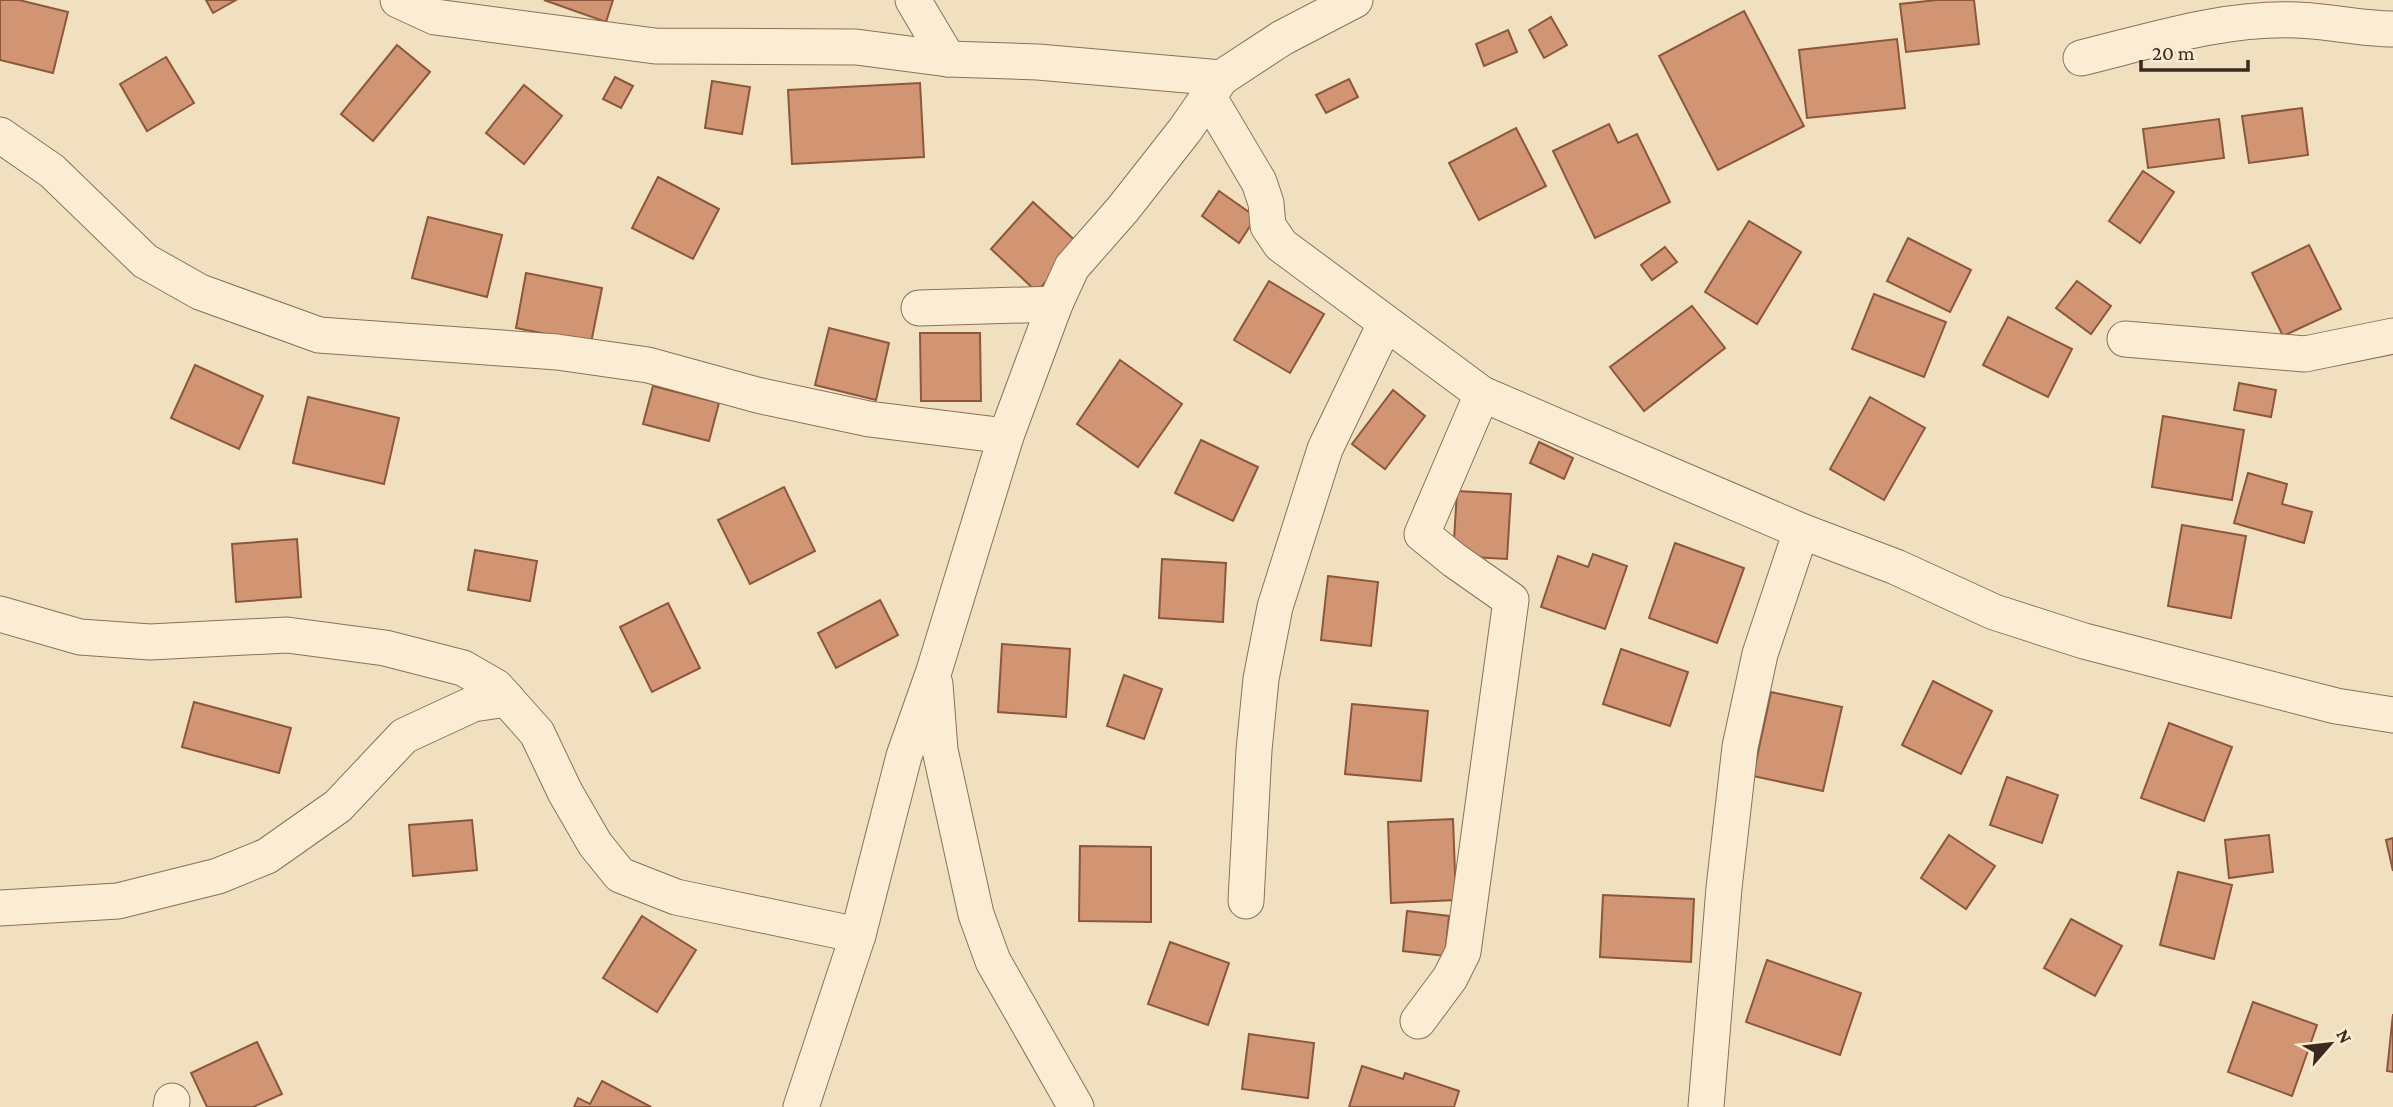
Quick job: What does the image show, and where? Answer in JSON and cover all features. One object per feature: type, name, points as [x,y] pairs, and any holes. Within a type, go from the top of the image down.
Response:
[{"type":"street","points":[[398,0],[435,17],[655,46],[856,47],[948,59],[1038,62],[1215,87]]},
{"type":"street","points":[[913,0],[948,59]]},
{"type":"street","points":[[801,1107],[858,935],[904,756],[934,671],[1006,436],[1055,304],[1072,267],[1123,209],[1215,87],[1282,38],[1356,0]]},
{"type":"street","points":[[2081,58],[2224,24],[2297,20],[2370,29],[2393,29]]},
{"type":"street","points":[[1215,87],[1259,182],[1266,203],[1268,226],[1281,245],[1482,394],[1801,531],[1896,567],[1994,612],[2084,641],[2336,706],[2393,715]]},
{"type":"street","points":[[0,135],[52,171],[145,261],[200,292],[318,335],[557,352],[648,365],[757,395],[869,419],[1006,436]]},
{"type":"street","points":[[919,308],[1055,304]]},
{"type":"street","points":[[1246,901],[1254,750],[1261,679],[1275,607],[1325,449],[1385,324]]},
{"type":"street","points":[[2125,339],[2305,354],[2393,336]]},
{"type":"street","points":[[1418,1021],[1450,978],[1462,953],[1511,600],[1422,534],[1482,394]]},
{"type":"street","points":[[1706,1107],[1724,888],[1740,747],[1760,654],[1801,531]]},
{"type":"street","points":[[0,614],[80,637],[150,642],[287,635],[385,648],[463,668],[496,687],[537,733],[565,792],[595,844],[620,875],[676,897],[858,935]]},
{"type":"street","points":[[934,671],[940,750],[976,914],[993,961],[1076,1107]]},
{"type":"street","points":[[0,908],[118,901],[218,876],[267,856],[338,806],[404,736],[473,704],[507,699]]},
{"type":"building","points":[[0,0],[19,0],[68,12],[53,73],[0,60]]},
{"type":"building","points":[[206,0],[236,0],[213,13]]},
{"type":"building","points":[[544,0],[613,0],[606,22]]},
{"type":"building","points":[[1974,0],[1979,44],[1906,52],[1900,4]]},
{"type":"building","points":[[1744,11],[1804,126],[1718,170],[1659,56]]},
{"type":"building","points":[[1551,17],[1567,45],[1544,58],[1529,30]]},
{"type":"building","points":[[1508,30],[1517,52],[1484,66],[1476,44]]},
{"type":"building","points":[[1897,39],[1905,108],[1807,118],[1799,50]]},
{"type":"building","points":[[397,45],[430,72],[373,141],[341,114]]},
{"type":"building","points":[[166,57],[194,103],[147,131],[120,84]]},
{"type":"building","points":[[615,77],[633,86],[621,108],[603,99]]},
{"type":"building","points":[[1349,79],[1358,97],[1326,113],[1316,95]]},
{"type":"building","points":[[712,81],[750,87],[742,134],[705,128]]},
{"type":"building","points":[[920,83],[924,157],[792,164],[788,90]]},
{"type":"building","points":[[524,85],[562,116],[524,164],[486,133]]},
{"type":"building","points":[[2302,108],[2308,155],[2249,163],[2242,116]]},
{"type":"building","points":[[2219,119],[2224,158],[2148,168],[2143,129]]},
{"type":"building","points":[[1609,124],[1618,143],[1637,134],[1670,202],[1595,238],[1553,151]]},
{"type":"building","points":[[1516,128],[1546,186],[1479,220],[1449,163]]},
{"type":"building","points":[[2143,171],[2174,192],[2140,243],[2109,221]]},
{"type":"building","points":[[658,177],[719,209],[693,259],[632,228]]},
{"type":"building","points":[[1219,191],[1256,217],[1239,243],[1202,216]]},
{"type":"building","points":[[1033,202],[1079,244],[1037,292],[991,249]]},
{"type":"building","points":[[428,217],[502,235],[487,297],[412,278]]},
{"type":"building","points":[[1749,221],[1801,252],[1757,324],[1705,292]]},
{"type":"building","points":[[1908,238],[1971,270],[1950,312],[1887,281]]},
{"type":"building","points":[[2309,245],[2341,309],[2283,336],[2252,273]]},
{"type":"building","points":[[1665,247],[1677,262],[1652,280],[1641,265]]},
{"type":"building","points":[[526,273],[602,288],[591,343],[516,328]]},
{"type":"building","points":[[1269,281],[1324,314],[1290,373],[1234,340]]},
{"type":"building","points":[[2077,281],[2111,306],[2091,334],[2056,308]]},
{"type":"building","points":[[1874,294],[1946,322],[1924,377],[1852,349]]},
{"type":"building","points":[[1692,306],[1725,348],[1644,411],[1610,367]]},
{"type":"building","points":[[2008,317],[2072,349],[2048,397],[1983,365]]},
{"type":"building","points":[[829,328],[889,343],[876,400],[815,385]]},
{"type":"building","points":[[920,333],[980,333],[981,401],[921,401]]},
{"type":"building","points":[[1120,360],[1182,404],[1138,467],[1077,424]]},
{"type":"building","points":[[195,365],[263,396],[239,449],[171,418]]},
{"type":"building","points":[[2239,383],[2276,390],[2271,417],[2234,410]]},
{"type":"building","points":[[653,386],[719,403],[709,441],[643,424]]},
{"type":"building","points":[[1393,390],[1425,416],[1385,469],[1352,444]]},
{"type":"building","points":[[308,397],[399,418],[384,484],[293,463]]},
{"type":"building","points":[[1870,397],[1925,428],[1884,500],[1830,469]]},
{"type":"building","points":[[2163,416],[2244,430],[2232,500],[2152,487]]},
{"type":"building","points":[[1201,440],[1258,467],[1233,521],[1175,493]]},
{"type":"building","points":[[1539,442],[1573,458],[1564,479],[1530,463]]},
{"type":"building","points":[[2248,473],[2287,484],[2282,504],[2312,512],[2304,543],[2234,523]]},
{"type":"building","points":[[784,487],[815,551],[750,584],[718,520]]},
{"type":"building","points":[[1457,491],[1511,494],[1507,559],[1453,556]]},
{"type":"building","points":[[2182,525],[2246,536],[2231,618],[2168,606]]},
{"type":"building","points":[[297,539],[301,597],[236,602],[232,544]]},
{"type":"building","points":[[1675,543],[1744,568],[1717,643],[1649,618]]},
{"type":"building","points":[[475,550],[537,561],[530,601],[468,590]]},
{"type":"building","points":[[1593,554],[1627,566],[1605,629],[1541,607],[1558,556],[1588,567]]},
{"type":"building","points":[[1162,559],[1226,563],[1223,622],[1159,618]]},
{"type":"building","points":[[1328,576],[1378,582],[1371,646],[1321,640]]},
{"type":"building","points":[[880,600],[898,635],[836,668],[818,633]]},
{"type":"building","points":[[668,603],[700,668],[652,692],[620,627]]},
{"type":"building","points":[[1002,644],[1070,649],[1066,717],[998,712]]},
{"type":"building","points":[[1621,649],[1688,672],[1670,726],[1603,704]]},
{"type":"building","points":[[1124,675],[1162,689],[1144,739],[1107,726]]},
{"type":"building","points":[[1933,681],[1992,711],[1961,774],[1902,745]]},
{"type":"building","points":[[1771,692],[1842,707],[1823,791],[1753,776]]},
{"type":"building","points":[[194,702],[291,728],[279,773],[182,747]]},
{"type":"building","points":[[1352,704],[1428,711],[1421,781],[1345,774]]},
{"type":"building","points":[[2169,723],[2232,747],[2204,821],[2141,798]]},
{"type":"building","points":[[2007,777],[2058,795],[2042,843],[1990,825]]},
{"type":"building","points":[[1453,819],[1456,900],[1391,903],[1388,822]]},
{"type":"building","points":[[472,820],[477,870],[413,876],[409,825]]},
{"type":"building","points":[[1949,835],[1995,866],[1966,909],[1921,878]]},
{"type":"building","points":[[2269,835],[2273,872],[2229,878],[2225,840]]},
{"type":"building","points":[[2393,838],[2393,871],[2386,840]]},
{"type":"building","points":[[1080,846],[1151,847],[1151,922],[1079,921]]},
{"type":"building","points":[[2178,872],[2232,885],[2214,959],[2160,945]]},
{"type":"building","points":[[1603,895],[1694,899],[1691,962],[1600,957]]},
{"type":"building","points":[[1407,911],[1449,916],[1445,956],[1403,951]]},
{"type":"building","points":[[642,916],[696,950],[657,1012],[603,978]]},
{"type":"building","points":[[2071,919],[2122,946],[2095,996],[2044,968]]},
{"type":"building","points":[[1170,942],[1229,963],[1208,1025],[1148,1004]]},
{"type":"building","points":[[1767,960],[1861,993],[1840,1055],[1746,1022]]},
{"type":"building","points":[[2253,1002],[2317,1025],[2292,1096],[2228,1072]]},
{"type":"building","points":[[2393,1014],[2393,1072],[2387,1071]]},
{"type":"building","points":[[1249,1034],[1314,1043],[1308,1098],[1242,1089]]},
{"type":"building","points":[[257,1042],[282,1094],[253,1107],[207,1107],[191,1073]]},
{"type":"building","points":[[1362,1066],[1403,1079],[1405,1073],[1459,1091],[1454,1107],[1349,1107]]},
{"type":"building","points":[[602,1081],[651,1107],[574,1107],[578,1098],[590,1104]]}]
